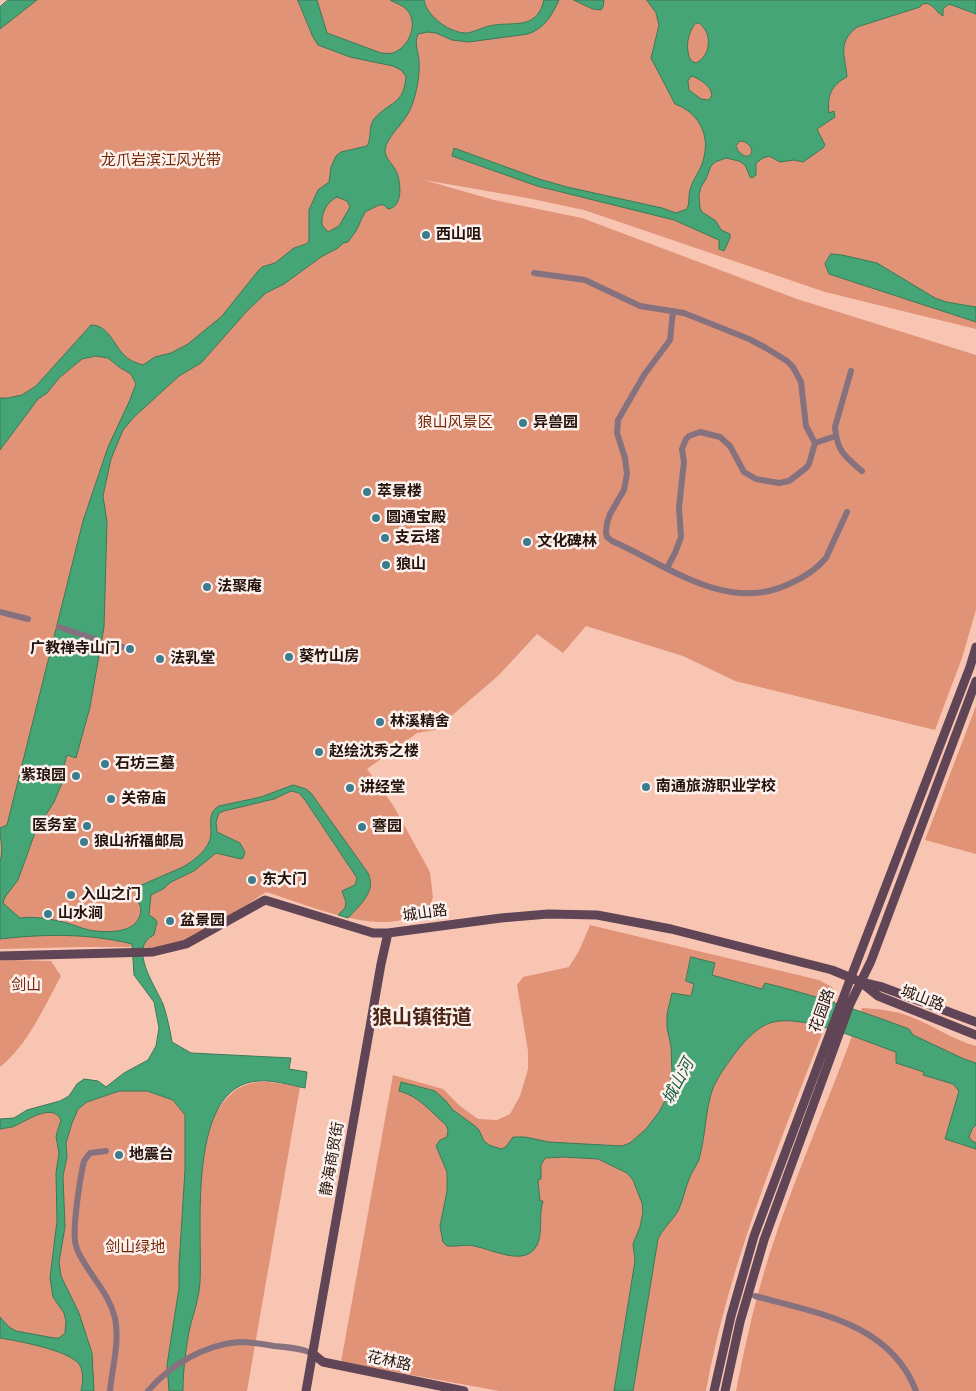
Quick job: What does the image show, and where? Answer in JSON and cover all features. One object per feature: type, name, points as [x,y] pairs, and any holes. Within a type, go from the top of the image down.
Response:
[{"type":"main road","name":"花园路","points":[[725,1391],[740,1322],[764,1240],[846,1002],[850,977],[960,694],[976,647]]},
{"type":"main road","name":"花园路","points":[[846,1002],[861,982],[871,961],[976,680]]},
{"type":"main road","name":"城山路","points":[[0,956],[153,952],[186,944],[265,900],[373,933],[388,933],[501,918],[548,914],[596,915],[671,929],[832,970],[976,1022]]},
{"type":"main road","name":"静海商贸街","points":[[306,1391],[379,973],[388,933]]},
{"type":"main road","name":"城山路","points":[[861,982],[878,996],[976,1035]]},
{"type":"main road","name":"花园路","points":[[714,1391],[731,1316],[754,1236],[835,1033]]},
{"type":"main road","name":"花林路","points":[[312,1353],[323,1362],[464,1391]]},
{"type":"street","points":[[534,273],[585,280],[640,306],[694,316],[748,339],[787,361],[793,367],[801,382],[806,426],[815,443],[809,464],[789,481],[779,483],[756,479],[744,472],[730,446],[720,437],[700,432],[686,439],[682,449],[684,462],[679,507],[681,537],[667,568]]},
{"type":"street","points":[[673,311],[670,340],[644,375],[618,420],[617,432],[625,458],[627,474],[624,490],[610,514],[606,532],[607,537],[690,580],[720,591],[736,593],[767,592],[781,588],[804,576],[826,558],[846,512]]},
{"type":"street","points":[[851,371],[835,427],[838,446],[842,454],[862,471]]},
{"type":"street","points":[[815,443],[836,436]]},
{"type":"street","points":[[0,612],[28,619]]},
{"type":"street","points":[[59,627],[98,640]]},
{"type":"street","points":[[110,643],[123,647]]},
{"type":"street","points":[[106,1151],[90,1152],[84,1160],[74,1233],[77,1250],[104,1291],[116,1321],[116,1340],[110,1391]]},
{"type":"street","points":[[755,1296],[823,1314],[859,1328],[890,1349],[903,1366],[916,1391]]},
{"type":"street","points":[[148,1391],[167,1373],[188,1358],[209,1349],[240,1342],[303,1349],[312,1353]]},
{"type":"green space","name":"狼山风景区","points":[[20,0],[976,0],[976,329],[825,292],[584,210],[424,180],[494,200],[582,218],[797,299],[976,355],[976,610],[962,658],[935,730],[735,681],[683,656],[586,626],[563,653],[537,634],[498,676],[435,730],[417,733],[367,769],[393,805],[430,872],[433,897],[430,907],[397,921],[365,921],[348,918],[266,892],[236,912],[183,941],[161,947],[0,949],[0,17]]},
{"type":"green space","points":[[976,706],[976,854],[925,840]]},
{"type":"green space","points":[[590,925],[819,980],[832,987],[836,998],[779,1143],[745,1241],[717,1340],[706,1391],[499,1391],[341,1362],[393,1075],[443,1089],[460,1106],[478,1119],[497,1120],[510,1114],[520,1096],[528,1069],[528,1051],[517,985],[523,977],[569,967],[579,951]]},
{"type":"green space","name":"剑山","points":[[0,961],[51,961],[61,976],[27,1037],[0,1067]]},
{"type":"green space","points":[[862,1008],[910,1016],[959,1040],[976,1046],[976,1391],[736,1391],[765,1269],[800,1170]]},
{"type":"green space","name":"剑山绿地","points":[[84,1079],[98,1081],[106,1088],[119,1091],[146,1091],[173,1100],[185,1115],[218,1110],[226,1099],[244,1085],[264,1082],[300,1087],[247,1391],[0,1391],[0,1119],[14,1118],[27,1110],[60,1101],[69,1096],[77,1084]]},
{"type":"water","points":[[8,0],[37,0],[0,29],[0,7]]},
{"type":"water","points":[[298,0],[317,0],[327,33],[381,53],[393,53],[404,46],[408,40],[412,22],[407,10],[390,0],[424,0],[430,12],[441,23],[454,31],[468,33],[491,26],[531,20],[541,9],[544,0],[559,0],[554,11],[543,25],[528,34],[469,42],[452,40],[436,33],[418,34],[416,44],[419,60],[418,83],[412,105],[406,118],[386,144],[385,150],[386,156],[396,170],[398,178],[400,194],[396,204],[388,209],[384,205],[379,205],[365,212],[356,231],[348,242],[343,243],[338,248],[321,257],[284,284],[266,293],[247,311],[201,363],[179,376],[134,417],[123,430],[111,459],[103,496],[107,522],[104,627],[90,707],[76,758],[67,755],[61,776],[64,778],[54,802],[36,830],[18,880],[5,897],[3,903],[20,918],[47,919],[96,931],[111,932],[126,929],[137,921],[140,915],[140,906],[135,899],[137,887],[183,867],[194,860],[209,842],[212,814],[219,806],[261,797],[293,785],[306,789],[311,793],[368,873],[370,886],[366,897],[348,918],[338,915],[345,908],[346,902],[342,891],[355,885],[357,878],[305,800],[299,793],[291,791],[274,799],[219,813],[216,822],[217,832],[240,843],[245,852],[243,858],[216,853],[194,871],[171,882],[163,889],[151,895],[149,915],[157,922],[154,935],[146,941],[143,948],[143,958],[150,978],[163,1004],[172,1042],[191,1053],[291,1058],[289,1069],[307,1072],[305,1088],[276,1082],[259,1081],[235,1089],[219,1107],[209,1133],[203,1165],[200,1198],[200,1282],[187,1342],[183,1391],[169,1391],[167,1365],[179,1288],[185,1170],[185,1115],[173,1100],[147,1091],[119,1091],[87,1102],[78,1109],[66,1143],[67,1157],[63,1176],[65,1227],[59,1262],[61,1276],[79,1313],[92,1353],[94,1391],[81,1391],[82,1370],[73,1359],[54,1350],[0,1338],[0,1317],[9,1327],[16,1331],[54,1338],[59,1338],[65,1333],[66,1321],[64,1313],[53,1297],[50,1278],[57,1221],[56,1173],[59,1153],[56,1136],[61,1120],[57,1115],[45,1113],[12,1127],[0,1129],[0,1119],[14,1118],[27,1110],[60,1101],[69,1096],[77,1084],[84,1079],[98,1081],[106,1087],[124,1073],[148,1060],[156,1046],[159,1028],[154,1002],[134,975],[132,944],[82,936],[33,936],[0,939],[0,861],[2,849],[0,828],[7,825],[83,521],[108,447],[136,384],[131,374],[108,358],[96,356],[82,359],[59,378],[47,393],[38,399],[0,450],[0,398],[22,395],[36,386],[91,325],[102,328],[107,332],[121,352],[131,361],[143,365],[155,357],[171,353],[188,344],[222,316],[262,267],[275,263],[294,248],[309,241],[309,210],[318,190],[329,182],[331,167],[336,156],[341,152],[367,146],[372,122],[399,98],[405,86],[406,76],[401,70],[393,66],[350,57],[318,45]],"holes":[[[337,197],[347,201],[350,207],[339,226],[328,232],[322,225],[322,217],[327,205]]]},
{"type":"water","points":[[574,0],[604,0],[601,10],[593,9]]},
{"type":"water","points":[[647,0],[976,0],[976,14],[949,4],[943,9],[943,16],[926,3],[920,7],[857,27],[847,38],[844,49],[847,77],[834,87],[830,96],[829,113],[834,111],[835,117],[817,129],[825,145],[803,162],[794,160],[780,162],[769,156],[756,163],[756,175],[752,178],[745,165],[739,161],[726,158],[715,162],[711,166],[701,187],[699,195],[700,208],[702,212],[716,221],[721,230],[730,234],[724,251],[719,249],[719,240],[674,220],[537,186],[452,156],[454,148],[539,179],[567,187],[662,208],[676,213],[687,209],[691,186],[703,161],[705,140],[700,125],[690,112],[675,104],[651,58],[659,25],[656,13]],"holes":[[[699,23],[707,32],[708,44],[705,55],[696,63],[691,61],[689,57],[688,42],[692,28],[695,24]],[[692,76],[705,83],[712,95],[709,100],[701,99],[689,90],[688,81]],[[740,141],[744,142],[749,145],[752,152],[749,156],[744,156],[738,151],[736,146]]]},
{"type":"water","points":[[831,254],[877,263],[935,298],[946,302],[976,307],[976,322],[829,274],[825,264]]},
{"type":"water","name":"城山河","points":[[691,957],[715,963],[712,975],[762,989],[765,983],[855,1010],[909,1029],[913,1035],[976,1063],[976,1125],[969,1137],[976,1143],[976,1149],[945,1139],[959,1091],[953,1084],[923,1075],[924,1072],[896,1063],[896,1052],[811,1024],[778,1021],[760,1028],[736,1052],[713,1088],[698,1161],[689,1179],[678,1211],[658,1239],[633,1391],[614,1391],[635,1261],[633,1244],[640,1227],[643,1212],[642,1203],[633,1180],[627,1173],[598,1159],[545,1158],[541,1165],[541,1179],[538,1180],[540,1201],[543,1201],[540,1235],[534,1249],[528,1254],[511,1256],[471,1245],[447,1246],[443,1242],[440,1226],[447,1191],[447,1172],[436,1146],[440,1140],[447,1137],[448,1130],[446,1125],[424,1105],[406,1093],[399,1091],[401,1082],[435,1091],[453,1110],[479,1130],[484,1141],[501,1149],[506,1147],[513,1137],[525,1137],[549,1142],[622,1146],[630,1143],[646,1129],[666,1099],[672,1073],[667,1014],[672,993],[691,996],[694,984],[686,981]]},
{"type":"place","name":"西山咀","points":[[426,235]]},
{"type":"place","name":"异兽园","points":[[523,423]]},
{"type":"place","name":"萃景楼","points":[[367,492]]},
{"type":"place","name":"圆通宝殿","points":[[376,518]]},
{"type":"place","name":"支云塔","points":[[385,538]]},
{"type":"place","name":"文化碑林","points":[[527,542]]},
{"type":"place","name":"狼山","points":[[386,565]]},
{"type":"place","name":"法聚庵","points":[[207,587]]},
{"type":"place","name":"广教禅寺山门","points":[[130,649]]},
{"type":"place","name":"葵竹山房","points":[[289,657]]},
{"type":"place","name":"法乳堂","points":[[160,659]]},
{"type":"place","name":"林溪精舍","points":[[380,722]]},
{"type":"place","name":"赵绘沈秀之楼","points":[[319,752]]},
{"type":"place","name":"石坊三墓","points":[[105,764]]},
{"type":"place","name":"紫琅园","points":[[76,776]]},
{"type":"place","name":"南通旅游职业学校","points":[[646,787]]},
{"type":"place","name":"讲经堂","points":[[350,788]]},
{"type":"place","name":"关帝庙","points":[[111,799]]},
{"type":"place","name":"医务室","points":[[87,826]]},
{"type":"place","name":"謇园","points":[[362,827]]},
{"type":"place","name":"狼山祈福邮局","points":[[84,842]]},
{"type":"place","name":"东大门","points":[[252,880]]},
{"type":"place","name":"入山之门","points":[[71,895]]},
{"type":"place","name":"山水涧","points":[[48,914]]},
{"type":"place","name":"盆景园","points":[[170,921]]},
{"type":"place","name":"地震台","points":[[119,1155]]},
{"type":"district","name":"狼山镇街道","points":[[422,1019]]},
{"type":"park label","name":"龙爪岩滨江风光带","points":[[161,161]]}]
